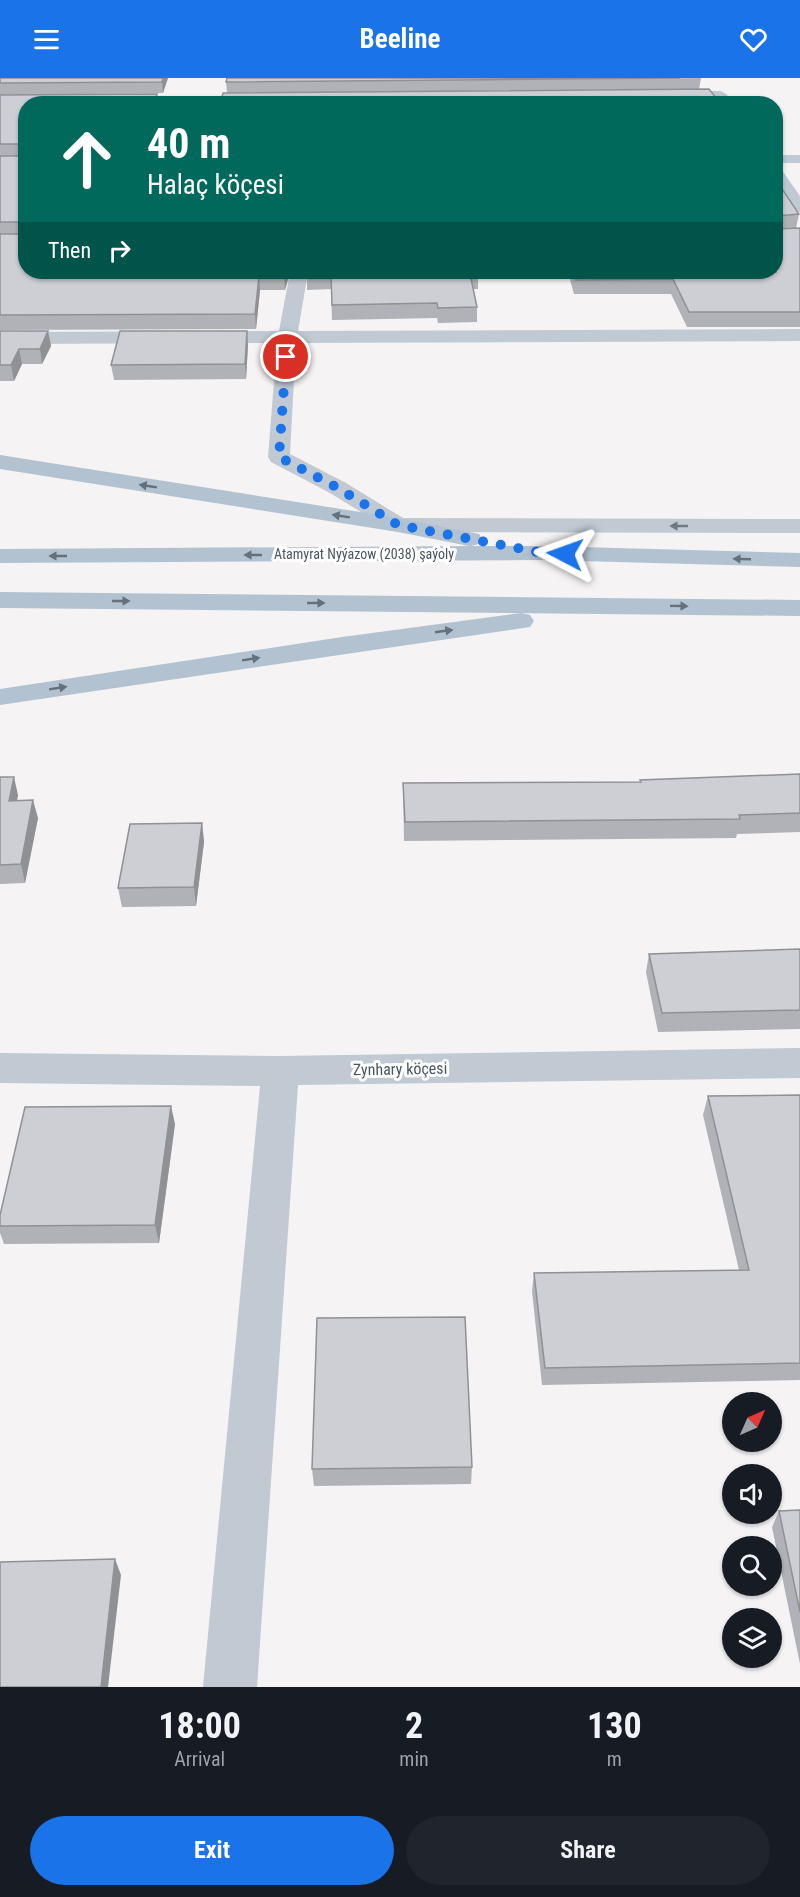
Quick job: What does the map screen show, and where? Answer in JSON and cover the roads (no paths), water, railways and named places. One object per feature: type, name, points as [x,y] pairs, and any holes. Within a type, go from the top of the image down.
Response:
[{"type":"main road","points":[[0,462],[398,525],[543,553]]},
{"type":"main road","name":"Atamyrat Nyýazow (2038) şaýoly","points":[[0,556],[543,553],[800,560]]},
{"type":"main road","points":[[0,600],[800,608]]},
{"type":"main road","points":[[0,696],[342,645],[641,605]]},
{"type":"street","points":[[710,78],[722,96]]},
{"type":"street","points":[[662,95],[678,96]]},
{"type":"street","points":[[783,159],[800,159]]},
{"type":"street","points":[[783,182],[800,207]]},
{"type":"street","points":[[297,279],[287,337],[279,457],[338,488],[398,525],[800,526]]},
{"type":"street","points":[[0,338],[800,335]]},
{"type":"street","name":"Zynhary köçesi","points":[[0,1068],[280,1071],[800,1063]]},
{"type":"street","points":[[230,1687],[280,1071]]}]
